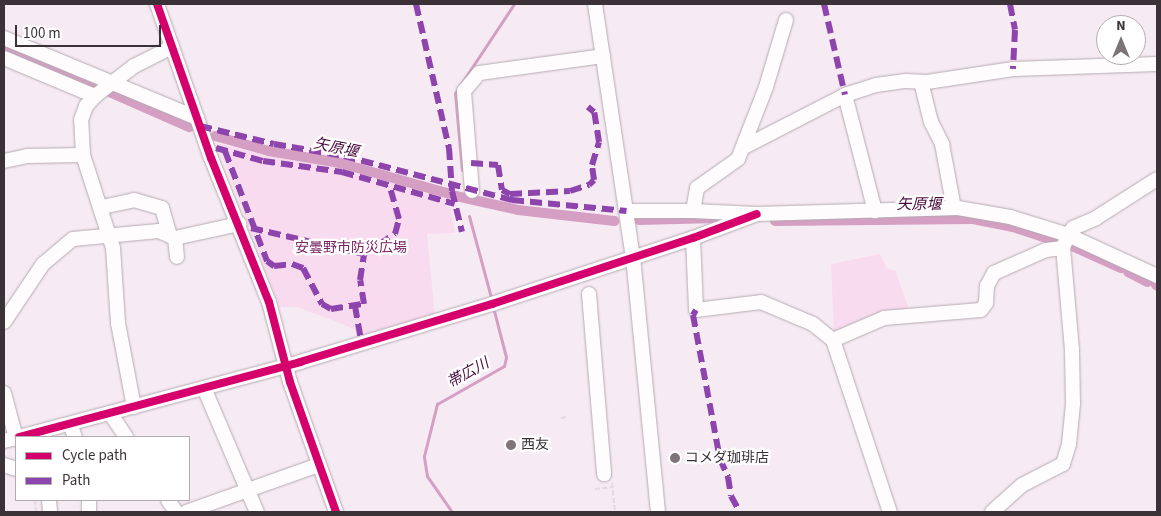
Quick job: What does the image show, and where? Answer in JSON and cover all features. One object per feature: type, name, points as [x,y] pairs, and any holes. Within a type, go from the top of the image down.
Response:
[{"type":"street","points":[[157,4],[197,118],[268,302],[286,366],[336,512]]},
{"type":"street","points":[[595,4],[633,257],[658,512]]},
{"type":"street","points":[[693,211],[697,188],[705,180],[729,168],[744,147],[786,20]]},
{"type":"street","points":[[4,38],[197,118]]},
{"type":"street","points":[[134,407],[118,323],[110,234],[83,155],[81,120],[86,106],[111,83],[172,47]]},
{"type":"street","points":[[472,191],[464,91],[479,73],[603,56]]},
{"type":"street","points":[[4,58],[95,96]]},
{"type":"street","points":[[744,147],[845,95],[876,85],[921,82],[1013,69],[1157,64]]},
{"type":"street","points":[[921,82],[931,122],[942,144],[954,208]]},
{"type":"street","points":[[845,95],[875,211]]},
{"type":"street","points":[[4,161],[27,156],[83,155]]},
{"type":"street","points":[[992,512],[1022,485],[1063,464],[1069,444],[1073,404],[1072,350],[1063,248],[1068,235],[1073,228],[1096,218],[1157,179]]},
{"type":"street","points":[[102,207],[134,200],[162,208],[173,237],[177,257]]},
{"type":"street","points":[[626,211],[693,211],[757,214],[954,208],[1010,218],[1068,235],[1157,276]]},
{"type":"street","points":[[30,436],[49,433],[70,424],[286,366],[492,304],[693,238],[757,214]]},
{"type":"street","points":[[4,322],[43,264],[73,239],[110,234],[159,231],[173,237],[239,224]]},
{"type":"street","points":[[693,238],[696,310],[761,302],[813,324],[833,340],[890,512]]},
{"type":"street","points":[[833,340],[884,318],[981,310],[986,303],[987,286],[994,273],[1046,250],[1063,248]]},
{"type":"street","points":[[589,294],[604,474]]},
{"type":"street","points":[[204,388],[257,512]]},
{"type":"street","points":[[4,393],[16,436]]},
{"type":"street","points":[[110,413],[125,436]]},
{"type":"street","points":[[70,424],[75,436]]},
{"type":"street","points":[[186,512],[319,465]]},
{"type":"street","points":[[169,501],[176,512]]},
{"type":"path","points":[[561,418],[566,417]]},
{"type":"path","points":[[595,488],[612,487],[615,512]]},
{"type":"green space","name":"安曇野市防災広場","points":[[217,143],[263,155],[343,169],[449,200],[455,233],[427,234],[435,316],[357,340],[355,330],[345,325],[297,307],[280,307]]},
{"type":"green space","points":[[880,254],[887,269],[895,270],[910,312],[834,335],[831,264]]},
{"type":"waterway","name":"帯広川","points":[[462,170],[455,93],[514,4]]},
{"type":"waterway","name":"矢原堰","points":[[4,47],[100,87]]},
{"type":"waterway","name":"矢原堰","points":[[107,91],[189,127]]},
{"type":"waterway","name":"矢原堰","points":[[215,136],[269,151],[340,163],[450,194]]},
{"type":"waterway","name":"矢原堰","points":[[456,196],[518,210],[614,221]]},
{"type":"waterway","name":"帯広川","points":[[469,216],[492,301]]},
{"type":"waterway","name":"矢原堰","points":[[639,220],[717,218]]},
{"type":"waterway","name":"矢原堰","points":[[775,221],[973,219],[1013,227],[1061,243]]},
{"type":"waterway","name":"矢原堰","points":[[1072,246],[1121,268]]},
{"type":"waterway","name":"矢原堰","points":[[1128,272],[1148,282]]},
{"type":"waterway","name":"帯広川","points":[[452,512],[427,476],[424,456],[437,404],[504,366],[506,357],[493,307]]},
{"type":"marked path","points":[[416,4],[449,148],[452,191],[462,232]]},
{"type":"marked path","points":[[824,4],[845,95]]},
{"type":"marked path","points":[[1010,4],[1015,30],[1013,69]]},
{"type":"marked path","points":[[471,163],[498,165],[502,190],[510,194],[570,191],[589,185],[594,180],[592,165],[599,142],[594,112],[588,107]]},
{"type":"marked path","points":[[200,126],[274,144],[344,156],[512,200],[626,211]]},
{"type":"marked path","points":[[216,148],[263,161],[342,172],[455,204]]},
{"type":"marked path","points":[[225,151],[267,261],[274,266],[292,264],[303,268],[322,304],[331,309],[364,304],[360,280],[364,254]]},
{"type":"marked path","points":[[251,228],[364,254],[395,234],[399,219],[390,187]]},
{"type":"marked path","points":[[355,306],[361,340]]},
{"type":"marked path","points":[[696,310],[693,315],[720,459],[728,477],[731,496],[740,512]]},
{"type":"cycle path","points":[[157,4],[211,158],[269,302],[290,382],[336,512]]},
{"type":"cycle path","points":[[23,436],[300,362],[492,304],[693,238],[757,214]]},
{"type":"place","name":"西友","points":[[511,445]]},
{"type":"place","name":"コメダ珈琲店","points":[[675,458]]}]
